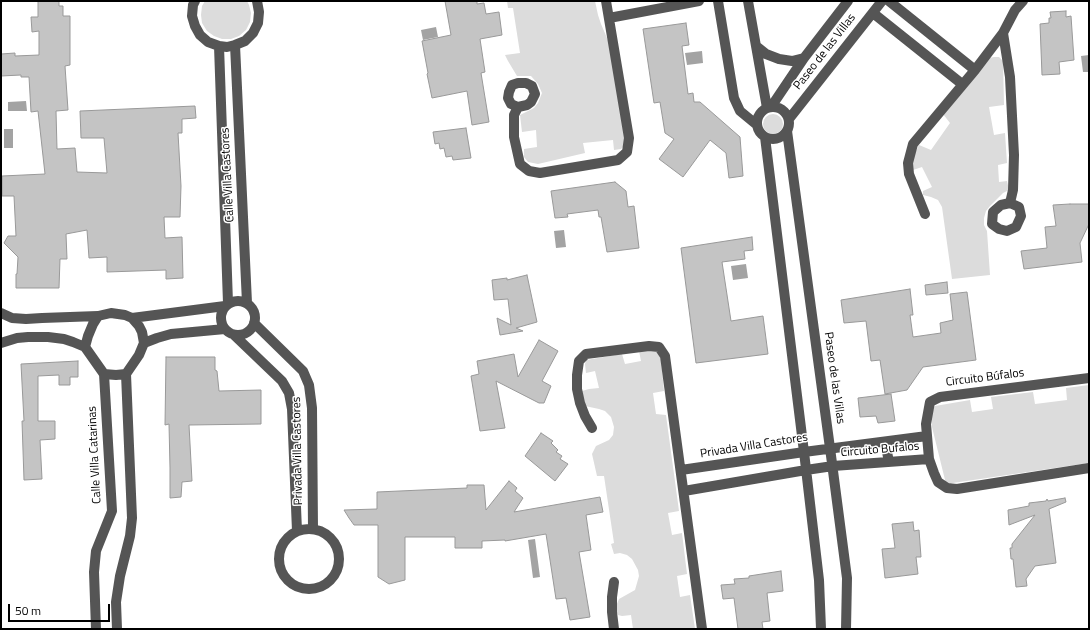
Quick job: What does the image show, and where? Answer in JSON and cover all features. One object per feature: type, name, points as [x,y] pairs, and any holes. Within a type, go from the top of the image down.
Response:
[{"type":"street","points":[[194,1],[192,16],[194,26],[200,35],[208,42],[218,46],[227,47],[245,41],[253,33],[258,23],[259,12],[257,1]]},
{"type":"street","points":[[518,107],[514,115],[514,137],[520,164],[529,171],[540,173],[618,160],[627,152],[629,138],[606,1]]},
{"type":"street","points":[[609,18],[660,4],[698,1]]},
{"type":"street","points":[[718,1],[734,98],[740,111],[757,125],[761,134],[771,139],[777,139],[783,136],[787,131],[789,119],[780,108],[769,108],[759,115],[757,125]]},
{"type":"street","points":[[748,1],[769,108]]},
{"type":"street","name":"Paseo de las Villas","points":[[769,108],[804,58],[848,1]]},
{"type":"street","name":"Paseo de las Villas","points":[[789,119],[882,1]]},
{"type":"street","points":[[889,1],[974,70]]},
{"type":"street","points":[[925,214],[909,174],[908,163],[913,144],[1003,33],[1015,10],[1023,1]]},
{"type":"street","points":[[873,13],[962,84]]},
{"type":"street","points":[[1003,33],[1010,77],[1014,155],[1013,190],[1010,203]]},
{"type":"street","points":[[925,54],[937,39]]},
{"type":"street","name":"Calle Villa Castores","points":[[236,45],[247,303]]},
{"type":"street","name":"Calle Villa Castores","points":[[218,46],[227,304]]},
{"type":"street","points":[[756,46],[766,54],[778,59],[792,61],[804,58]]},
{"type":"street","name":"Paseo de las Villas","points":[[787,131],[846,578],[846,629]]},
{"type":"street","points":[[765,137],[804,452],[818,580],[820,629]]},
{"type":"street","points":[[132,318],[227,304],[238,300],[251,306],[255,315],[254,323],[250,330],[240,335],[229,332],[225,329],[221,320],[221,314],[227,304]]},
{"type":"street","points":[[1,313],[12,318],[26,319],[98,316],[111,313],[125,315],[132,318],[142,332],[144,343],[139,355],[126,374],[132,518],[130,536],[120,576],[116,602],[117,629]]},
{"type":"street","points":[[85,347],[93,324],[98,316]]},
{"type":"street","name":"Privada Villa Castores","points":[[254,323],[303,371],[309,385],[312,408],[313,529]]},
{"type":"street","points":[[144,343],[171,334],[225,329]]},
{"type":"street","name":"Privada Villa Castores","points":[[234,334],[282,381],[289,393],[292,409],[297,531]]},
{"type":"street","points":[[1,343],[17,338],[28,337],[64,339],[85,347],[104,374],[126,374]]},
{"type":"street","points":[[592,428],[580,403],[577,382],[579,361],[586,354],[649,346],[659,348],[665,356],[702,629]]},
{"type":"street","name":"Calle Villa Catarinas","points":[[96,629],[94,572],[96,551],[112,511],[104,374]]},
{"type":"street","name":"Circuito Búfalos","points":[[1089,378],[940,397],[930,402],[926,424],[929,459],[938,482],[947,488],[957,489],[1089,468]]},
{"type":"street","name":"Circuito Bufalos","points":[[830,448],[927,436]]},
{"type":"street","points":[[885,442],[889,462]]},
{"type":"street","name":"Privada Villa Castores","points":[[681,470],[830,448]]},
{"type":"street","name":"Circuito Bufalos","points":[[832,466],[929,459]]},
{"type":"street","points":[[684,491],[832,466]]},
{"type":"street","points":[[313,529],[322,532],[330,537],[336,545],[339,554],[339,564],[336,573],[330,581],[322,586],[313,589],[303,589],[287,580],[282,572],[279,562],[283,544],[289,536],[297,531],[313,529]]},
{"type":"street","points":[[614,582],[612,597],[614,629]]},
{"type":"shaded area","points":[[205,1],[247,1],[251,13],[250,22],[246,30],[239,36],[231,39],[222,39],[214,36],[207,31],[202,23],[202,6]]},
{"type":"shaded area","points":[[507,1],[595,1],[601,24],[610,45],[625,137],[624,146],[621,149],[614,150],[613,140],[583,143],[585,153],[538,164],[528,162],[524,157],[524,149],[537,147],[536,130],[522,132],[520,115],[534,108],[542,93],[538,84],[531,76],[517,76],[505,55],[520,53],[513,8],[508,8]]},
{"type":"shaded area","points":[[436,27],[438,37],[423,40],[421,30]]},
{"type":"shaded area","points":[[702,51],[703,63],[687,65],[685,53]]},
{"type":"shaded area","points":[[1089,55],[1089,72],[1083,72],[1081,56]]},
{"type":"shaded area","points":[[999,57],[1003,61],[1004,105],[989,107],[994,135],[1005,133],[1007,163],[998,165],[999,182],[1007,181],[1009,190],[1003,193],[990,206],[986,211],[984,218],[984,225],[987,231],[990,275],[952,279],[942,207],[938,200],[923,195],[923,191],[932,187],[922,167],[913,170],[912,162],[919,145],[931,150],[950,123],[943,114],[989,58]]},
{"type":"shaded area","points":[[26,101],[27,111],[8,111],[8,102]]},
{"type":"shaded area","points":[[773,114],[780,117],[783,124],[780,131],[773,134],[766,131],[763,124],[766,117]]},
{"type":"shaded area","points":[[4,129],[13,129],[13,148],[4,148]]},
{"type":"shaded area","points":[[564,230],[566,247],[556,248],[554,231]]},
{"type":"shaded area","points":[[746,264],[748,278],[733,280],[731,266]]},
{"type":"shaded area","points":[[655,350],[659,354],[661,360],[664,391],[653,393],[656,414],[666,415],[679,511],[668,513],[672,535],[682,533],[687,574],[677,576],[680,597],[690,595],[695,629],[633,629],[631,615],[618,615],[616,611],[616,606],[619,599],[635,590],[639,576],[638,570],[632,559],[627,555],[620,553],[614,554],[611,544],[614,543],[604,476],[597,476],[592,454],[596,446],[609,440],[613,435],[614,427],[611,417],[605,411],[585,406],[582,391],[599,388],[595,371],[586,373],[586,360],[622,354],[625,364],[641,361],[639,351]]},
{"type":"shaded area","points":[[1089,385],[1089,463],[946,484],[932,427],[931,412],[935,406],[970,400],[972,412],[993,409],[991,397],[1033,392],[1035,404],[1067,400],[1066,388]]},
{"type":"shaded area","points":[[535,539],[540,577],[533,578],[528,540]]},
{"type":"building","points":[[38,1],[59,1],[59,6],[63,6],[63,16],[70,16],[70,65],[65,66],[68,110],[56,111],[57,149],[75,148],[77,172],[107,173],[104,138],[81,138],[80,111],[195,106],[196,118],[182,119],[182,133],[178,133],[181,186],[180,217],[164,217],[165,238],[182,237],[183,278],[166,279],[166,270],[107,272],[107,257],[89,258],[87,230],[66,234],[67,259],[60,259],[59,288],[16,288],[18,257],[4,243],[8,236],[16,236],[14,196],[2,196],[2,176],[45,174],[38,111],[31,112],[29,77],[21,77],[21,75],[1,76],[1,54],[15,53],[15,56],[39,55],[39,31],[32,32],[31,17],[38,17]]},
{"type":"building","points":[[445,1],[477,1],[477,4],[484,3],[486,14],[499,12],[502,35],[480,39],[485,72],[481,73],[489,122],[472,125],[467,91],[432,98],[422,41],[451,35]]},
{"type":"building","points":[[1066,11],[1066,17],[1071,16],[1074,60],[1059,62],[1060,74],[1042,75],[1040,24],[1049,23],[1049,18],[1051,18],[1050,12]]},
{"type":"building","points":[[686,23],[689,45],[682,46],[688,94],[693,93],[694,102],[700,102],[740,137],[743,176],[729,178],[726,153],[710,140],[683,177],[659,159],[674,139],[665,133],[660,102],[654,103],[643,29]]},
{"type":"building","points":[[466,128],[471,158],[453,160],[452,156],[446,157],[444,148],[440,149],[439,143],[435,144],[433,132]]},
{"type":"building","points":[[615,182],[626,191],[628,207],[634,206],[639,248],[607,252],[601,217],[599,217],[598,210],[567,214],[568,217],[555,218],[551,191]]},
{"type":"building","points":[[1089,204],[1089,224],[1080,243],[1082,262],[1024,269],[1021,251],[1047,248],[1045,227],[1056,226],[1053,205]]},
{"type":"building","points":[[752,237],[753,250],[744,251],[745,259],[722,262],[731,321],[763,316],[768,354],[696,363],[681,248]]},
{"type":"building","points":[[527,275],[537,322],[516,328],[523,331],[500,335],[497,318],[511,325],[508,299],[494,300],[492,280],[507,278],[507,280]]},
{"type":"building","points":[[947,282],[948,293],[926,295],[925,285]]},
{"type":"building","points":[[910,289],[913,315],[910,315],[913,337],[941,333],[940,323],[953,320],[950,294],[967,292],[976,360],[923,367],[907,390],[885,394],[880,360],[871,361],[866,321],[844,323],[841,300]]},
{"type":"building","points":[[539,340],[558,351],[542,381],[551,386],[544,403],[539,403],[496,381],[505,428],[480,431],[471,376],[479,374],[477,361],[514,354],[518,377]]},
{"type":"building","points":[[166,357],[215,357],[215,370],[217,371],[219,391],[261,390],[261,424],[189,425],[192,481],[182,482],[181,497],[170,498],[169,424],[165,425]]},
{"type":"building","points":[[78,361],[78,377],[70,377],[70,385],[59,385],[59,375],[38,376],[38,421],[55,421],[55,439],[40,440],[42,479],[24,480],[22,421],[24,421],[21,364]]},
{"type":"building","points":[[891,394],[895,421],[878,423],[876,416],[860,417],[858,398]]},
{"type":"building","points":[[541,433],[553,441],[551,443],[558,450],[556,452],[562,456],[560,459],[568,464],[555,481],[525,456]]},
{"type":"building","points":[[509,481],[517,488],[515,491],[523,498],[514,512],[600,497],[603,512],[586,515],[591,550],[579,552],[590,617],[570,620],[566,598],[556,599],[546,534],[505,541],[482,541],[482,548],[455,548],[455,537],[405,537],[405,580],[389,584],[378,577],[378,525],[354,525],[344,510],[377,509],[377,492],[467,488],[467,485],[484,485],[486,510]]},
{"type":"building","points":[[1065,498],[1066,502],[1049,509],[1056,563],[1035,566],[1026,579],[1027,586],[1016,587],[1013,559],[1011,559],[1010,548],[1012,548],[1012,544],[1035,515],[1009,525],[1008,510],[1029,506],[1029,503],[1046,501],[1047,499],[1048,501]]},
{"type":"building","points":[[913,522],[914,531],[919,530],[921,557],[916,557],[918,574],[885,578],[882,549],[895,548],[892,524]]},
{"type":"building","points":[[781,571],[783,591],[767,593],[770,621],[762,622],[763,629],[738,629],[734,598],[723,599],[721,585],[735,584],[734,579],[749,578],[749,576]]}]
